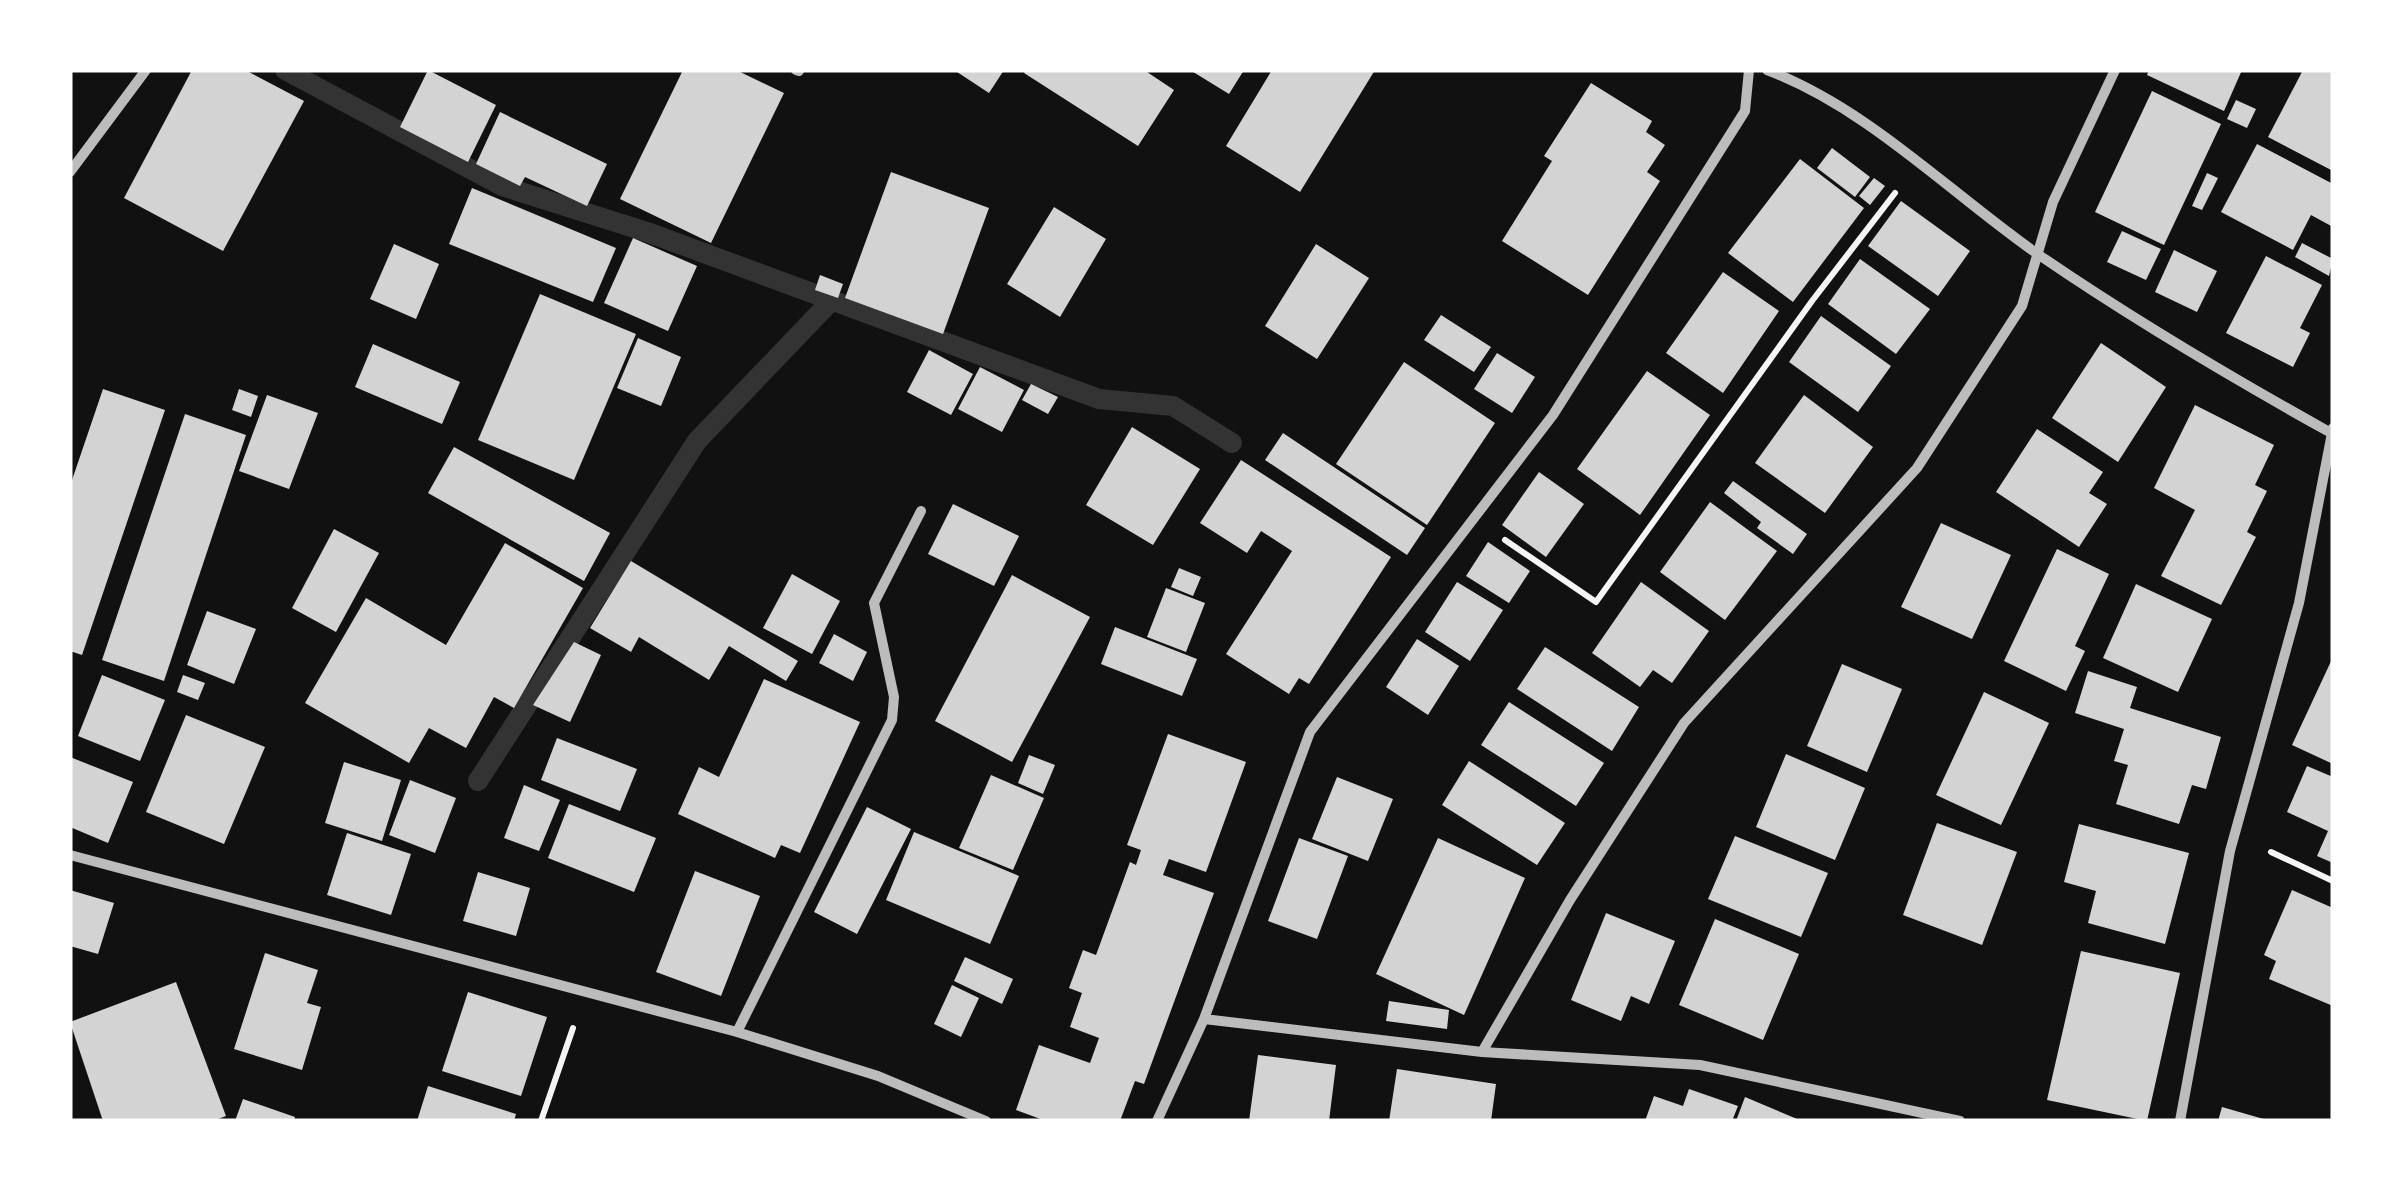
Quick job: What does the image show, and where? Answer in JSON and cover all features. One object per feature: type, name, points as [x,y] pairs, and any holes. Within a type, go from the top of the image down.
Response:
[{"type":"street","points":[[70,172],[146,70]]},
{"type":"street","points":[[1157,1121],[1204,1019],[1310,732],[1553,415],[1745,111],[1749,70]]},
{"type":"street","points":[[1767,70],[1812,87],[2038,254],[2197,359],[2332,432],[2298,602],[2234,835],[2180,1121]]},
{"type":"street","points":[[1482,1052],[1570,900],[1684,723],[1917,468],[2022,306],[2053,202],[2114,70]]},
{"type":"street","points":[[737,1032],[892,720],[894,698],[874,603],[921,511]]},
{"type":"street","points":[[70,855],[737,1032],[878,1076],[986,1121]]},
{"type":"street","points":[[1204,1019],[1482,1052],[1700,1064],[1960,1121]]},
{"type":"path","points":[[1474,518],[1596,602],[1812,302],[1918,164]]},
{"type":"path","points":[[2234,835],[2333,881]]},
{"type":"path","points":[[542,1121],[585,993]]},
{"type":"building","points":[[192,70],[245,70],[304,101],[223,251],[124,198]]},
{"type":"building","points":[[428,70],[496,105],[468,162],[400,127]]},
{"type":"building","points":[[683,70],[736,70],[784,93],[711,243],[620,199]]},
{"type":"building","points":[[954,70],[1004,70],[989,93]]},
{"type":"building","points":[[1144,70],[1174,90],[1138,146],[1024,73]]},
{"type":"building","points":[[1190,70],[1244,70],[1229,94]]},
{"type":"building","points":[[1272,70],[1375,70],[1300,192],[1226,146]]},
{"type":"building","points":[[2149,70],[2242,70],[2224,111],[2147,75]]},
{"type":"building","points":[[2303,70],[2333,70],[2333,171],[2268,137]]},
{"type":"building","points":[[1591,83],[1652,121],[1646,132],[1665,145],[1647,172],[1660,181],[1588,295],[1502,241],[1552,161],[1544,156]]},
{"type":"building","points":[[2152,91],[2221,124],[2164,245],[2095,212]]},
{"type":"building","points":[[2236,100],[2256,109],[2247,128],[2227,119]]},
{"type":"building","points":[[500,112],[607,164],[587,206],[525,177],[520,186],[476,164]]},
{"type":"building","points":[[2257,144],[2333,184],[2333,227],[2311,215],[2293,250],[2221,212]]},
{"type":"building","points":[[1832,148],[1870,177],[1855,197],[1817,168]]},
{"type":"building","points":[[1800,159],[1864,208],[1793,302],[1728,253]]},
{"type":"building","points":[[891,172],[989,208],[943,334],[845,298]]},
{"type":"building","points":[[2207,173],[2218,178],[2202,210],[2192,206]]},
{"type":"building","points":[[1874,178],[1885,186],[1870,205],[1859,196]]},
{"type":"building","points":[[472,188],[616,248],[593,302],[449,244]]},
{"type":"building","points":[[1901,201],[1970,251],[1938,296],[1868,246]]},
{"type":"building","points":[[1054,207],[1106,239],[1060,317],[1007,284]]},
{"type":"building","points":[[2122,231],[2161,249],[2146,280],[2107,262]]},
{"type":"building","points":[[633,238],[697,266],[668,331],[604,303]]},
{"type":"building","points":[[2302,243],[2333,259],[2329,276],[2295,257]]},
{"type":"building","points":[[394,244],[439,264],[416,319],[370,299]]},
{"type":"building","points":[[1316,244],[1369,278],[1317,359],[1265,326]]},
{"type":"building","points":[[2174,250],[2217,271],[2197,312],[2155,292]]},
{"type":"building","points":[[2266,256],[2322,285],[2300,328],[2310,333],[2293,367],[2226,333]]},
{"type":"building","points":[[1860,259],[1930,309],[1896,354],[1828,304]]},
{"type":"building","points":[[1723,272],[1779,311],[1723,393],[1666,353]]},
{"type":"building","points":[[820,275],[843,284],[838,298],[815,290]]},
{"type":"building","points":[[540,294],[636,334],[574,480],[478,440]]},
{"type":"building","points":[[1441,315],[1491,347],[1474,372],[1424,340]]},
{"type":"building","points":[[1821,316],[1891,366],[1858,412],[1789,362]]},
{"type":"building","points":[[638,338],[681,357],[661,406],[617,388]]},
{"type":"building","points":[[2101,343],[2166,387],[2118,462],[2052,418]]},
{"type":"building","points":[[373,344],[460,382],[442,424],[355,387]]},
{"type":"building","points":[[929,350],[973,374],[951,415],[907,392]]},
{"type":"building","points":[[1497,353],[1535,377],[1512,413],[1474,389]]},
{"type":"building","points":[[1404,362],[1495,423],[1427,525],[1336,464]]},
{"type":"building","points":[[980,367],[1024,390],[1002,432],[958,409]]},
{"type":"building","points":[[1647,371],[1710,415],[1640,515],[1577,469]]},
{"type":"building","points":[[1031,384],[1058,397],[1048,414],[1022,400]]},
{"type":"building","points":[[103,389],[165,410],[82,655],[70,651],[70,486]]},
{"type":"building","points":[[239,389],[258,396],[251,417],[232,410]]},
{"type":"building","points":[[267,395],[318,413],[289,489],[239,471]]},
{"type":"building","points":[[1804,395],[1873,447],[1825,513],[1755,463]]},
{"type":"building","points":[[2195,405],[2274,445],[2255,485],[2267,491],[2247,532],[2256,537],[2221,605],[2161,576],[2195,510],[2154,488]]},
{"type":"building","points":[[185,414],[246,435],[164,681],[102,660]]},
{"type":"building","points":[[1132,427],[1200,469],[1153,545],[1086,505]]},
{"type":"building","points":[[2037,429],[2103,472],[2089,493],[2107,504],[2079,547],[1996,492]]},
{"type":"building","points":[[1283,433],[1425,528],[1407,555],[1265,460]]},
{"type":"building","points":[[454,447],[610,533],[584,581],[428,493]]},
{"type":"building","points":[[1241,460],[1391,557],[1309,684],[1299,678],[1289,694],[1226,654],[1292,551],[1261,531],[1247,553],[1200,523]]},
{"type":"building","points":[[1539,472],[1584,504],[1546,557],[1502,525]]},
{"type":"building","points":[[1733,481],[1807,534],[1793,554],[1757,528],[1761,522],[1724,493]]},
{"type":"building","points":[[1710,502],[1777,551],[1725,620],[1660,572]]},
{"type":"building","points":[[953,504],[1019,536],[994,586],[928,554]]},
{"type":"building","points":[[1941,523],[2011,555],[1972,639],[1901,607]]},
{"type":"building","points":[[334,529],[379,553],[336,632],[292,608]]},
{"type":"building","points":[[1488,542],[1530,571],[1509,603],[1466,576]]},
{"type":"building","points":[[505,543],[583,588],[514,708],[494,697],[466,748],[429,728],[409,763],[305,703],[366,598],[446,645]]},
{"type":"building","points":[[2057,549],[2109,574],[2075,646],[2085,651],[2066,691],[2004,661]]},
{"type":"building","points":[[631,561],[798,661],[786,681],[729,646],[709,680],[639,637],[631,652],[590,628]]},
{"type":"building","points":[[1179,568],[1201,577],[1193,596],[1171,587]]},
{"type":"building","points":[[792,574],[840,601],[812,654],[763,628]]},
{"type":"building","points":[[1012,575],[1090,617],[1012,762],[935,721]]},
{"type":"building","points":[[1457,582],[1503,610],[1470,661],[1425,632]]},
{"type":"building","points":[[1641,582],[1709,631],[1672,683],[1653,670],[1640,687],[1592,653]]},
{"type":"building","points":[[2136,584],[2212,619],[2178,692],[2103,658]]},
{"type":"building","points":[[1166,588],[1205,603],[1186,652],[1147,637]]},
{"type":"building","points":[[207,611],[256,629],[234,684],[187,665]]},
{"type":"building","points":[[1115,627],[1197,659],[1182,696],[1101,664]]},
{"type":"building","points":[[834,634],[867,652],[853,681],[819,663]]},
{"type":"building","points":[[1417,639],[1459,666],[1428,715],[1386,687]]},
{"type":"building","points":[[574,642],[601,655],[570,722],[533,705]]},
{"type":"building","points":[[1545,647],[1639,707],[1612,751],[1517,689]]},
{"type":"building","points":[[2333,657],[2333,764],[2292,745]]},
{"type":"building","points":[[1842,664],[1902,689],[1867,772],[1807,746]]},
{"type":"building","points":[[2088,671],[2137,687],[2130,708],[2221,737],[2206,789],[2192,785],[2179,824],[2116,804],[2128,765],[2114,761],[2124,729],[2075,713]]},
{"type":"building","points":[[102,675],[165,700],[140,761],[78,736]]},
{"type":"building","points":[[183,675],[205,683],[198,700],[177,692]]},
{"type":"building","points":[[764,679],[860,722],[800,853],[781,845],[775,858],[678,814],[699,767],[719,777]]},
{"type":"building","points":[[1984,692],[2049,723],[2001,825],[1936,795]]},
{"type":"building","points":[[1509,702],[1604,763],[1576,806],[1481,745]]},
{"type":"building","points":[[186,715],[265,747],[224,844],[146,812]]},
{"type":"building","points":[[1168,734],[1246,762],[1206,872],[1169,859],[1163,875],[1214,893],[1144,1084],[1135,1081],[1120,1121],[1046,1121],[1016,1110],[1039,1045],[1090,1063],[1099,1038],[1070,1027],[1082,993],[1069,988],[1083,950],[1096,955],[1130,862],[1136,865],[1141,850],[1127,845]]},
{"type":"building","points":[[557,738],[637,769],[620,811],[541,780]]},
{"type":"building","points":[[1786,754],[1865,788],[1835,860],[1756,827]]},
{"type":"building","points":[[1029,755],[1055,765],[1043,794],[1018,783]]},
{"type":"building","points":[[70,757],[133,782],[108,843],[70,827]]},
{"type":"building","points":[[1469,761],[1565,823],[1537,865],[1442,805]]},
{"type":"building","points":[[344,762],[401,780],[382,841],[325,823]]},
{"type":"building","points":[[2307,766],[2333,777],[2333,863],[2317,856],[2328,831],[2287,812]]},
{"type":"building","points":[[991,775],[1044,798],[1013,870],[959,848]]},
{"type":"building","points":[[1337,777],[1393,799],[1368,861],[1312,839]]},
{"type":"building","points":[[410,780],[456,798],[435,853],[389,835]]},
{"type":"building","points":[[524,785],[560,800],[539,851],[504,838]]},
{"type":"building","points":[[569,804],[656,838],[634,892],[548,858]]},
{"type":"building","points":[[867,807],[911,829],[857,934],[814,912]]},
{"type":"building","points":[[1937,823],[2017,852],[1982,945],[1903,915]]},
{"type":"building","points":[[2079,824],[2189,853],[2165,944],[2088,923],[2096,891],[2064,882]]},
{"type":"building","points":[[914,832],[1019,876],[990,944],[886,900]]},
{"type":"building","points":[[347,833],[411,854],[391,915],[327,895]]},
{"type":"building","points":[[1735,836],[1828,873],[1801,937],[1708,899]]},
{"type":"building","points":[[1299,838],[1348,856],[1317,939],[1268,921]]},
{"type":"building","points":[[1438,838],[1525,878],[1464,1015],[1376,974]]},
{"type":"building","points":[[695,871],[760,896],[721,996],[656,972]]},
{"type":"building","points":[[478,872],[530,888],[516,936],[463,921]]},
{"type":"building","points":[[70,890],[114,903],[98,954],[70,946]]},
{"type":"building","points":[[2292,890],[2333,908],[2333,1006],[2269,979],[2276,961],[2264,955]]},
{"type":"building","points":[[1606,913],[1675,941],[1649,1004],[1631,996],[1621,1021],[1571,1000]]},
{"type":"building","points":[[1715,919],[1799,954],[1763,1040],[1679,1005]]},
{"type":"building","points":[[2081,951],[2180,973],[2147,1121],[2047,1100]]},
{"type":"building","points":[[265,953],[318,970],[307,1003],[321,1007],[302,1070],[234,1049]]},
{"type":"building","points":[[965,957],[1013,979],[1002,1004],[954,981]]},
{"type":"building","points":[[176,982],[226,1116],[213,1121],[103,1121],[70,1022]]},
{"type":"building","points":[[952,985],[979,998],[961,1037],[934,1024]]},
{"type":"building","points":[[468,992],[547,1017],[521,1096],[442,1071]]},
{"type":"building","points":[[1389,1001],[1449,1010],[1447,1029],[1386,1021]]},
{"type":"building","points":[[1258,1055],[1336,1065],[1329,1121],[1249,1121]]},
{"type":"building","points":[[1397,1069],[1496,1084],[1491,1121],[1389,1121]]},
{"type":"building","points":[[428,1086],[516,1114],[514,1121],[417,1121]]},
{"type":"building","points":[[1689,1089],[1738,1106],[1732,1121],[1645,1121],[1654,1096],[1683,1106]]},
{"type":"building","points":[[1745,1097],[1802,1121],[1736,1121]]},
{"type":"building","points":[[243,1099],[295,1117],[294,1121],[235,1121]]},
{"type":"building","points":[[2222,1107],[2267,1120],[2267,1121],[2218,1121]]},
{"type":"waterway","points":[[285,70],[502,186],[647,232],[1099,399],[1173,406],[1232,443]]},
{"type":"waterway","points":[[478,781],[697,441],[831,301]]}]
